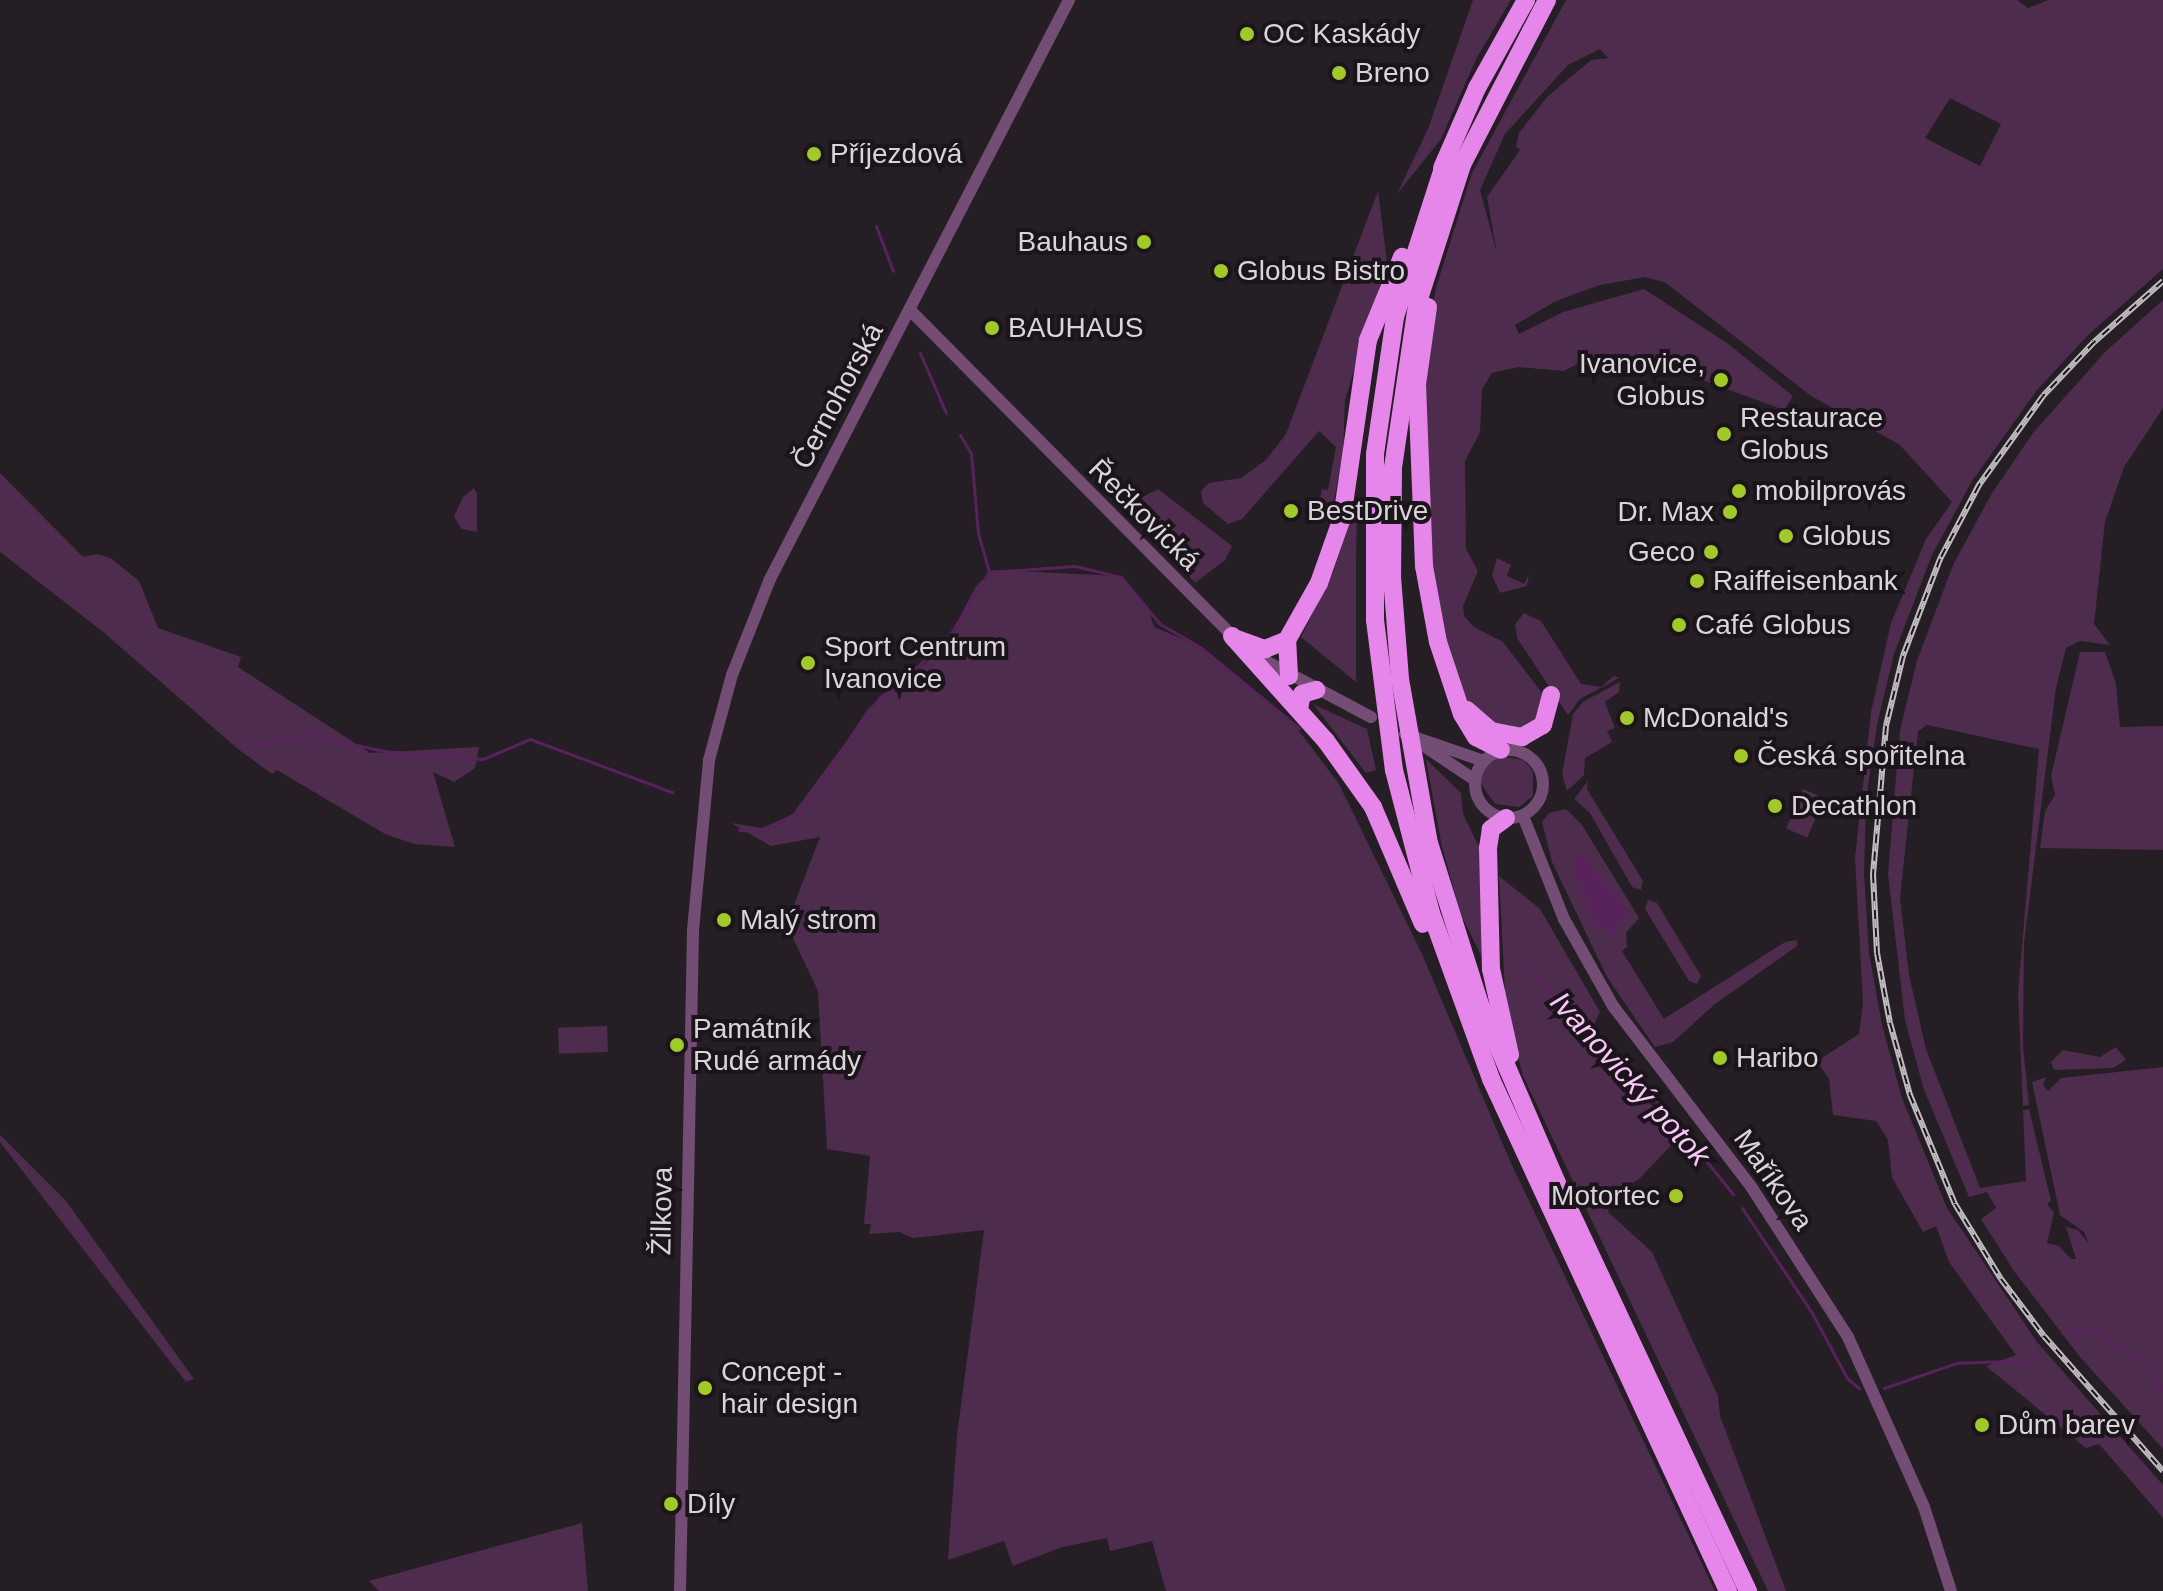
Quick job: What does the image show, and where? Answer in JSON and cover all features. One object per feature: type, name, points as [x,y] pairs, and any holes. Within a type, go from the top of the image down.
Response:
[{"type":"highway","points":[[1289,676],[1287,640],[1319,583],[1342,518],[1374,319],[1446,159],[1526,0]]},
{"type":"highway","points":[[1547,0],[1462,165],[1432,250],[1411,332],[1393,467],[1392,577],[1400,679],[1416,783],[1444,898],[1521,1104],[1748,1591]]},
{"type":"highway","points":[[1446,159],[1409,263],[1380,405],[1373,511],[1379,668],[1394,770],[1453,983]]},
{"type":"highway","points":[[1432,250],[1417,384],[1417,456],[1424,566],[1443,660],[1472,733],[1501,750]]},
{"type":"highway","points":[[1232,636],[1265,649],[1287,640]]},
{"type":"highway","points":[[1232,636],[1250,662],[1299,709],[1373,807],[1453,983],[1542,1196],[1728,1591]]},
{"type":"highway","points":[[1443,660],[1471,716],[1499,734],[1522,737],[1537,731],[1549,715],[1551,695]]},
{"type":"highway","points":[[1299,709],[1302,694],[1316,690]]},
{"type":"highway","points":[[1514,817],[1494,824],[1488,841],[1491,969],[1521,1104]]},
{"type":"street","name":"Černohorská","points":[[699,832],[709,760],[740,651],[770,579],[1069,0]]},
{"type":"street","name":"Řečkovická","points":[[910,310],[1232,636],[1289,676],[1371,717]]},
{"type":"street","points":[[1472,778],[1481,760],[1501,750],[1526,756],[1544,782],[1539,803],[1514,817],[1484,806],[1472,778],[1404,734],[1481,760]]},
{"type":"street","name":"Maříkova","points":[[1514,817],[1564,919],[1613,1006],[1752,1188],[1848,1337],[1924,1507],[1951,1591]]},
{"type":"street","name":"Žilkova","points":[[680,1591],[693,930],[699,832]]},
{"type":"shaded area","points":[[1473,0],[1511,0],[1476,59],[1441,139],[1397,194],[1428,129]]},
{"type":"shaded area","points":[[1566,0],[2017,0],[2028,8],[2048,0],[2163,0],[2163,269],[2088,335],[2037,390],[1972,481],[1932,555],[1894,654],[1877,725],[1866,800],[1864,874],[1869,953],[1882,1025],[1902,1098],[1947,1208],[2037,1342],[2163,1485],[2163,1518],[2099,1444],[2086,1448],[1986,1366],[2016,1355],[1949,1262],[1936,1226],[1923,1232],[1892,1177],[1888,1140],[1876,1121],[1833,1115],[1829,1079],[1817,1061],[1859,1034],[1863,1003],[1855,858],[1871,712],[1891,623],[1926,539],[1952,502],[1899,444],[1811,396],[1666,283],[1645,277],[1600,285],[1556,301],[1515,325],[1519,334],[1563,312],[1644,289],[1727,343],[1793,396],[1784,410],[1675,370],[1619,360],[1585,360],[1564,371],[1518,367],[1492,373],[1482,389],[1480,432],[1465,461],[1466,549],[1478,571],[1463,606],[1464,616],[1474,627],[1503,642],[1544,696],[1540,723],[1504,732],[1466,701],[1445,646],[1431,568],[1424,355],[1436,288],[1472,173]],"holes":[[[1600,49],[1608,58],[1591,60],[1548,96],[1519,133],[1516,146],[1520,150],[1487,197],[1497,253],[1480,190],[1505,134],[1568,65]],[[1950,98],[2001,124],[1980,166],[1925,138]]]},
{"type":"shaded area","points":[[1378,191],[1387,262],[1345,400],[1343,453],[1330,523],[1315,520],[1322,489],[1328,490],[1336,447],[1319,431],[1242,519],[1228,524],[1203,503],[1201,491],[1209,483],[1241,478],[1266,460],[1286,434]]},
{"type":"shaded area","points":[[2163,300],[2163,408],[2124,467],[2105,522],[2094,624],[2110,645],[2080,641],[2066,648],[2056,688],[2024,943],[2023,1047],[2029,1105],[2023,1106],[2018,993],[2039,749],[1927,725],[1918,731],[1900,898],[1909,975],[1926,1049],[1980,1188],[2026,1181],[2023,1110],[2029,1109],[2051,1201],[2047,1204],[2054,1213],[2047,1243],[2059,1246],[2071,1259],[2076,1259],[2066,1227],[2078,1230],[2089,1244],[2084,1232],[2060,1215],[2032,1082],[2046,1077],[2043,1085],[2048,1091],[2061,1078],[2163,1067],[2163,1449],[2080,1357],[2014,1271],[1981,1219],[1996,1208],[1987,1192],[1969,1197],[1924,1090],[1905,1020],[1888,874],[1900,730],[1917,661],[1953,565],[1992,493],[2033,433],[2105,352]]},
{"type":"shaded area","points":[[0,473],[83,557],[98,554],[112,559],[139,581],[158,628],[241,657],[238,667],[370,753],[479,747],[475,768],[454,782],[433,772],[455,847],[414,844],[385,834],[277,770],[272,774],[238,749],[102,631],[0,552]]},
{"type":"shaded area","points":[[474,488],[477,494],[477,532],[461,529],[454,516],[463,497]]},
{"type":"shaded area","points":[[1158,489],[1232,546],[1225,560],[1195,583],[1136,512],[1142,497]]},
{"type":"shaded area","points":[[1357,503],[1356,682],[1301,637],[1333,572]]},
{"type":"shaded area","points":[[1497,558],[1511,565],[1507,576],[1524,584],[1529,574],[1527,586],[1500,593],[1492,575]]},
{"type":"shaded area","points":[[993,570],[1118,576],[1148,607],[1154,627],[1199,646],[1296,727],[1339,784],[1422,954],[1510,1161],[1715,1591],[1166,1591],[1152,1541],[1110,1551],[1107,1538],[1062,1547],[1013,1566],[1004,1541],[948,1560],[957,1436],[984,1230],[913,1238],[899,1232],[869,1234],[871,1224],[864,1224],[870,1156],[827,1149],[818,991],[792,936],[795,902],[820,837],[771,846],[731,823],[762,828],[792,815],[879,697],[942,651],[976,586]]},
{"type":"shaded area","points":[[1524,613],[1541,621],[1581,684],[1601,687],[1614,676],[1619,678],[1580,699],[1568,715],[1517,638],[1515,624]]},
{"type":"shaded area","points":[[2080,652],[2105,652],[2116,684],[2120,727],[2163,726],[2163,850],[2040,848],[2045,811],[2055,795],[2051,776]]},
{"type":"shaded area","points":[[1620,682],[1619,692],[1605,702],[1615,728],[1607,731],[1612,742],[1585,758],[1584,775],[1567,791],[1562,774],[1573,714],[1583,702]]},
{"type":"shaded area","points":[[1313,704],[1367,729],[1376,770],[1366,773]]},
{"type":"shaded area","points":[[1500,756],[1523,760],[1533,771],[1533,796],[1519,807],[1495,804],[1477,778],[1482,766]]},
{"type":"shaded area","points":[[1426,759],[1461,793],[1463,814],[1481,851],[1481,955],[1461,915],[1442,847]]},
{"type":"shaded area","points":[[1588,781],[1587,789],[1643,881],[1641,890],[1632,887],[1590,813],[1574,799]]},
{"type":"shaded area","points":[[1803,789],[1824,798],[1807,838],[1786,829]]},
{"type":"shaded area","points":[[1566,809],[1582,825],[1639,918],[1626,933],[1627,947],[1622,951],[1664,1019],[1785,942],[1797,940],[1797,946],[1715,1004],[1673,1042],[1655,1047],[1607,977],[1552,862],[1542,822],[1549,813]]},
{"type":"shaded area","points":[[1583,856],[1628,911],[1611,937],[1606,927],[1596,928],[1573,866],[1575,858]]},
{"type":"shaded area","points":[[1499,876],[1540,909],[1600,1012],[1588,1037],[1680,1136],[1638,1180],[1612,1192],[1608,1212],[1652,1252],[1718,1396],[1720,1416],[1786,1591],[1768,1591],[1523,1076],[1506,1011]]},
{"type":"shaded area","points":[[1648,900],[1657,903],[1701,976],[1697,984],[1689,981],[1645,909]]},
{"type":"shaded area","points":[[607,1026],[608,1052],[559,1054],[558,1028]]},
{"type":"shaded area","points":[[2116,1047],[2126,1060],[2113,1068],[2054,1070],[2051,1062],[2063,1050],[2100,1057]]},
{"type":"shaded area","points":[[0,1135],[66,1201],[194,1379],[186,1382],[0,1142]]},
{"type":"shaded area","points":[[582,1523],[588,1591],[379,1591],[369,1581]]},
{"type":"waterway","name":"Ivanovický potok","points":[[876,226],[893,271]]},
{"type":"waterway","name":"Ivanovický potok","points":[[920,353],[946,413]]},
{"type":"waterway","name":"Ivanovický potok","points":[[960,435],[971,453],[978,533],[989,572],[1075,566],[1121,577],[1160,624],[1200,647],[1299,728]]},
{"type":"waterway","points":[[739,830],[761,832],[803,809],[868,710],[946,641],[989,572]]},
{"type":"waterway","points":[[248,746],[305,734],[384,751],[483,759],[530,739],[672,792]]},
{"type":"waterway","name":"Ivanovický potok","points":[[1526,966],[1669,1115],[1733,1194]]},
{"type":"waterway","name":"Ivanovický potok","points":[[1742,1208],[1812,1313],[1847,1378],[1859,1388]]},
{"type":"waterway","name":"Ivanovický potok","points":[[2062,1333],[2091,1328],[2144,1363],[2163,1390]]},
{"type":"waterway","name":"Ivanovický potok","points":[[1884,1388],[1956,1363],[2029,1360],[2041,1350]]},
{"type":"railway","points":[[2163,281],[2094,342],[2043,396],[1979,485],[1940,559],[1903,656],[1886,726],[1873,874],[1877,953],[1890,1023],[1910,1095],[1955,1204],[2001,1279],[2044,1336],[2163,1471]]},
{"type":"place","name":"OC Kaskády","points":[[1247,34]]},
{"type":"place","name":"Breno","points":[[1339,73]]},
{"type":"place","name":"Příjezdová","points":[[814,154]]},
{"type":"place","name":"Bauhaus","points":[[1144,242]]},
{"type":"place","name":"Globus Bistro","points":[[1221,271]]},
{"type":"place","name":"BAUHAUS","points":[[992,328]]},
{"type":"place","name":"Ivanovice, Globus","points":[[1721,380]]},
{"type":"place","name":"Restaurace Globus","points":[[1724,434]]},
{"type":"place","name":"mobilprovás","points":[[1739,491]]},
{"type":"place","name":"BestDrive","points":[[1291,511]]},
{"type":"place","name":"Dr. Max","points":[[1730,512]]},
{"type":"place","name":"Globus","points":[[1786,536]]},
{"type":"place","name":"Geco","points":[[1711,552]]},
{"type":"place","name":"Raiffeisenbank","points":[[1697,581]]},
{"type":"place","name":"Café Globus","points":[[1679,625]]},
{"type":"place","name":"Sport Centrum Ivanovice","points":[[808,663]]},
{"type":"place","name":"McDonald's","points":[[1627,718]]},
{"type":"place","name":"Česká spořitelna","points":[[1741,756]]},
{"type":"place","name":"Decathlon","points":[[1775,806]]},
{"type":"place","name":"Malý strom","points":[[724,920]]},
{"type":"place","name":"Památník Rudé armády","points":[[677,1045]]},
{"type":"place","name":"Haribo","points":[[1720,1058]]},
{"type":"place","name":"Motortec","points":[[1676,1196]]},
{"type":"place","name":"Concept - hair design","points":[[705,1388]]},
{"type":"place","name":"Dům barev","points":[[1982,1425]]},
{"type":"place","name":"Díly","points":[[671,1504]]}]
